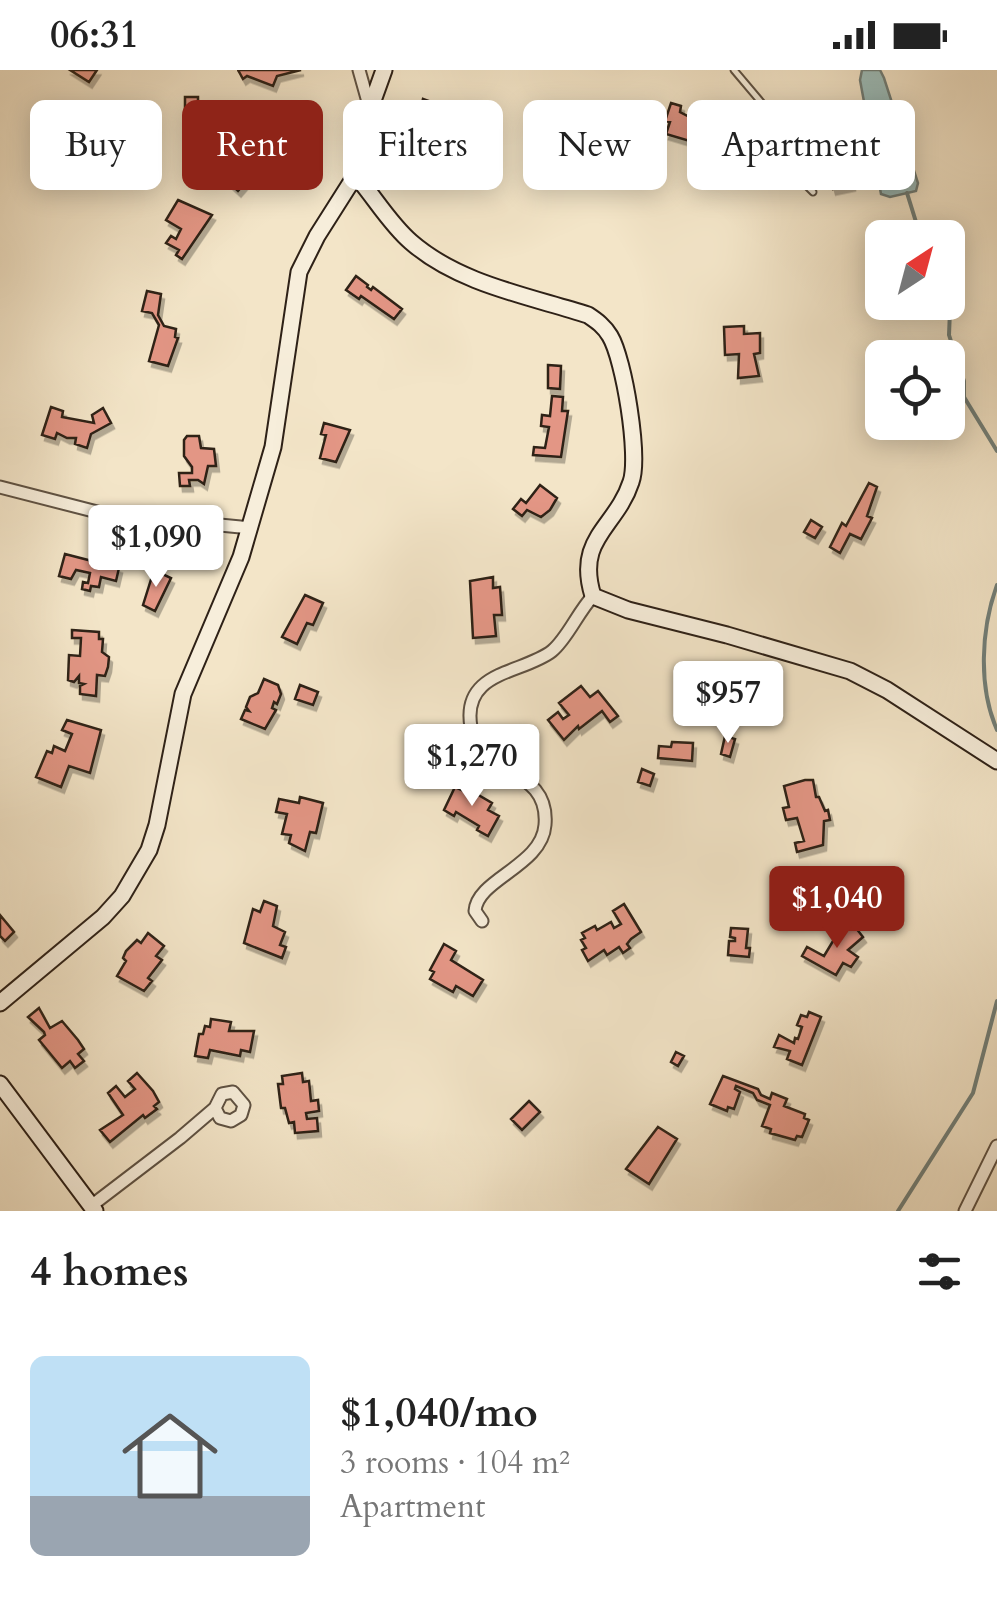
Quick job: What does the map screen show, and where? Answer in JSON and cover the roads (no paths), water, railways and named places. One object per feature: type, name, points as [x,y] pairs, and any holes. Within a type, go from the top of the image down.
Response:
[{"type":"street","points":[[359,70],[367,100]]},
{"type":"street","points":[[374,100],[384,70]]},
{"type":"street","points":[[0,1003],[103,916],[138,872],[157,825],[183,694],[251,528],[280,414],[298,272],[348,190]]},
{"type":"street","points":[[367,190],[392,223],[426,254],[484,283],[588,314],[612,338],[622,370],[634,468],[628,491],[590,550],[588,572],[593,596]]},
{"type":"street","points":[[0,488],[106,514],[251,528]]},
{"type":"street","points":[[593,596],[628,610],[850,672],[887,690],[997,762]]},
{"type":"street","points":[[482,921],[475,911],[478,899],[532,854],[545,827],[544,806],[530,782],[492,760],[480,748],[472,727],[472,705],[493,676],[540,659],[554,649],[593,596]]},
{"type":"street","points":[[0,1084],[93,1209],[215,1108]]},
{"type":"street","points":[[965,1211],[991,1172],[997,1146]]},
{"type":"lane","points":[[734,70],[788,134],[799,178],[812,192]]},
{"type":"water","points":[[862,70],[880,70],[891,100],[864,100]]},
{"type":"water","points":[[915,174],[916,191],[890,197],[880,190],[915,190]]},
{"type":"waterway","points":[[907,193],[915,220]]},
{"type":"waterway","points":[[950,320],[949,335],[964,381],[964,397],[997,451]]},
{"type":"waterway","points":[[997,585],[984,658],[987,695],[997,730]]},
{"type":"waterway","points":[[898,1211],[973,1093],[997,1001]]}]
